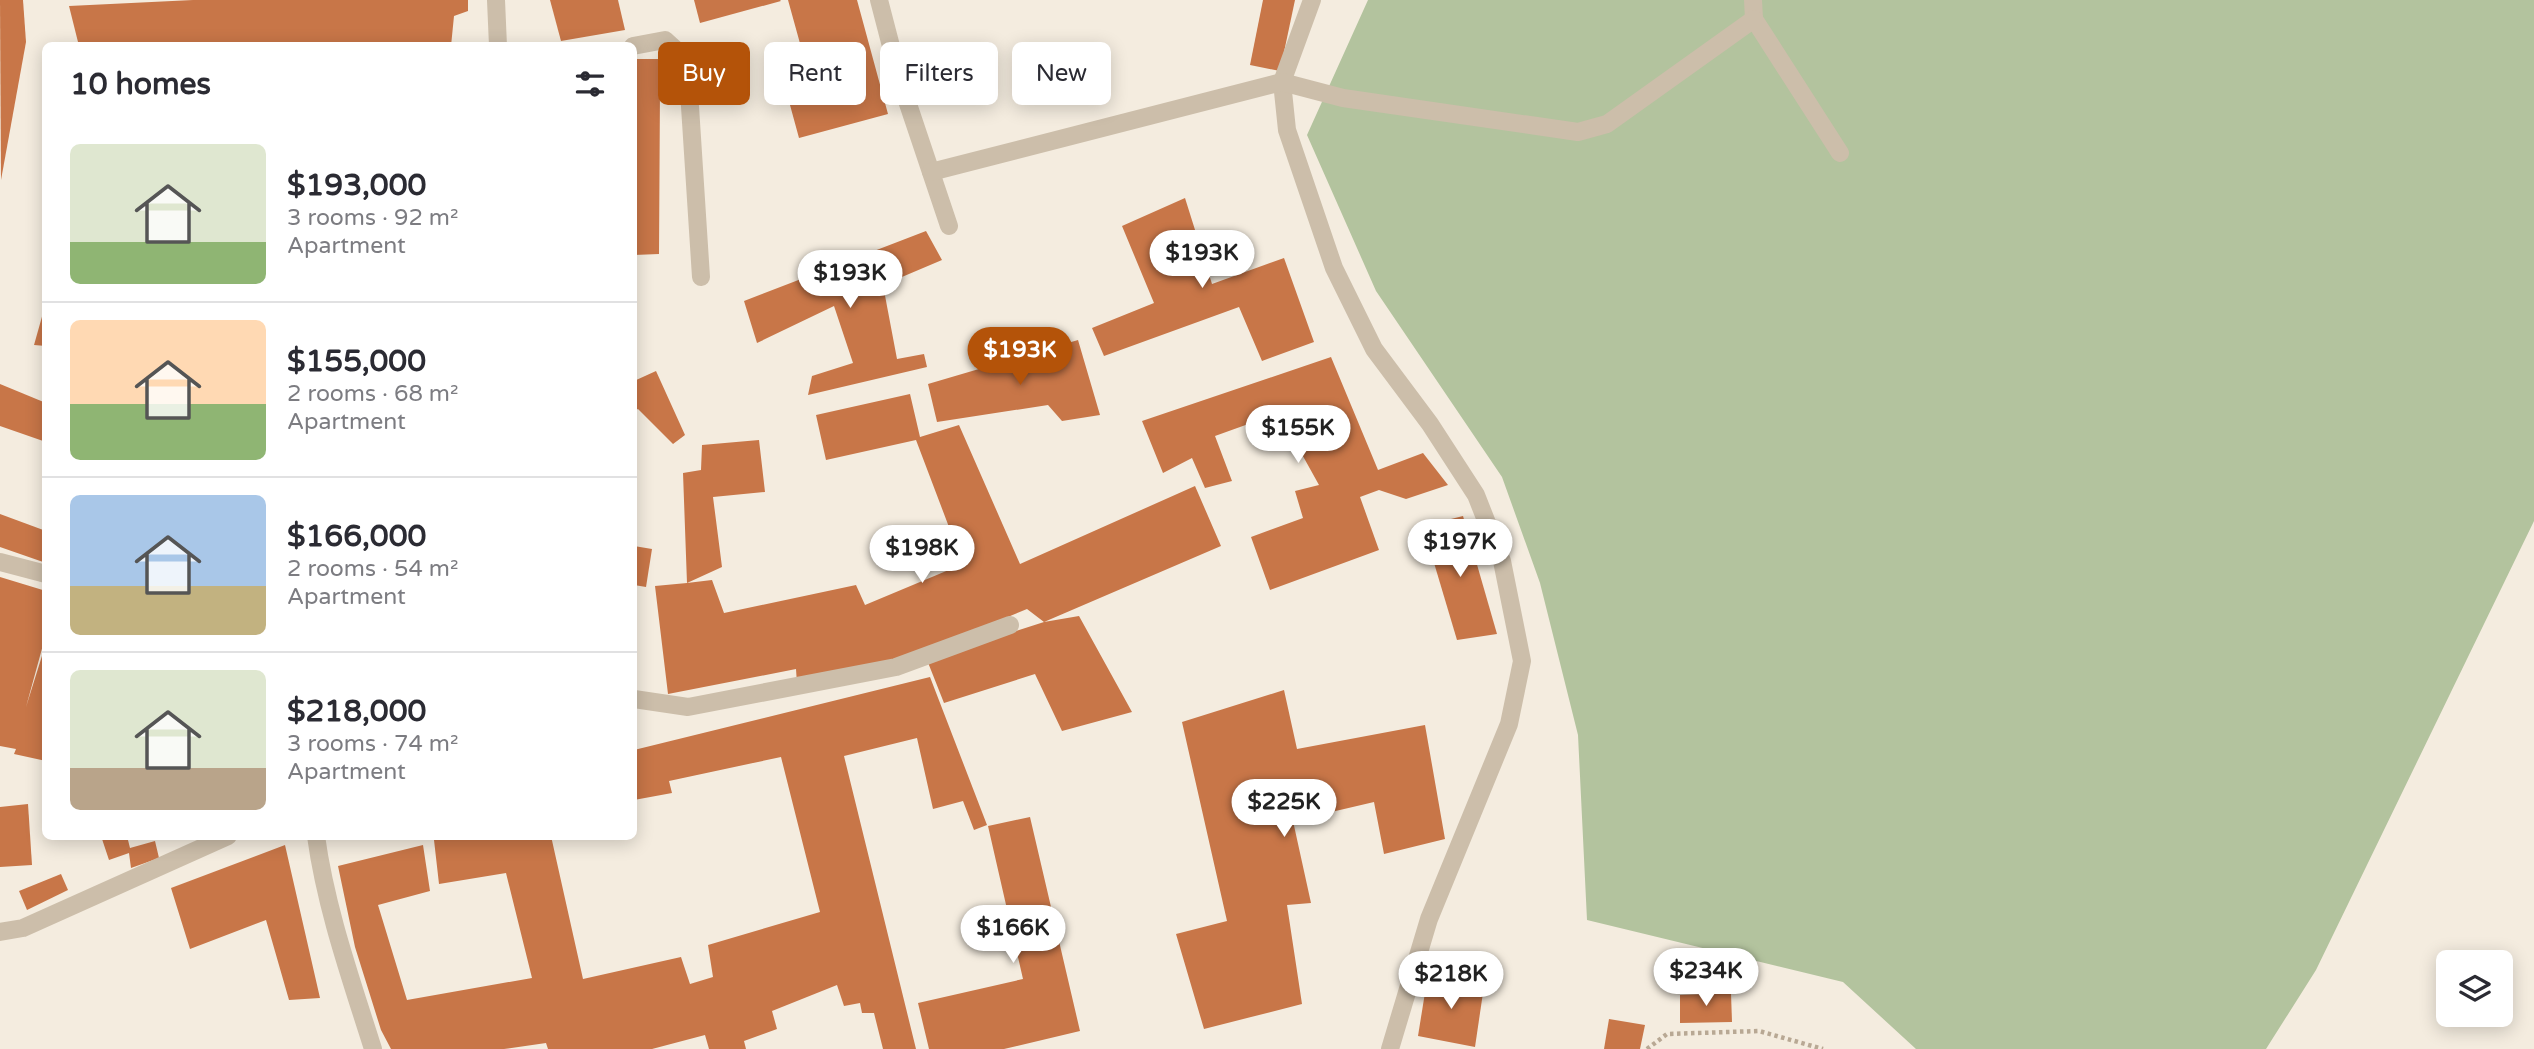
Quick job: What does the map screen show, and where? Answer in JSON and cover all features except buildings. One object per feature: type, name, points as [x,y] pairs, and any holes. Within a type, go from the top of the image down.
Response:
[{"type":"street","points":[[496,0],[498,42]]},
{"type":"street","points":[[879,0],[899,77],[949,226]]},
{"type":"street","points":[[1312,0],[1282,82],[1287,130],[1334,268],[1374,349],[1430,424],[1476,495],[1502,561],[1522,661],[1509,723],[1429,919],[1390,1049]]},
{"type":"street","points":[[1753,0],[1754,19],[1840,153]]},
{"type":"street","points":[[931,172],[1282,82],[1343,98],[1578,132],[1607,124],[1754,19]]},
{"type":"street","points":[[637,45],[665,40],[687,60],[701,277]]},
{"type":"street","points":[[0,562],[42,573]]},
{"type":"street","points":[[637,699],[688,707],[896,667],[1010,625]]},
{"type":"street","points":[[0,932],[23,928],[219,840]]},
{"type":"street","points":[[317,840],[321,870],[339,941],[373,1049]]},
{"type":"path","points":[[1647,1049],[1667,1034],[1759,1031],[1823,1049]]},
{"type":"green space","points":[[1368,0],[2534,0],[2534,521],[2316,970],[2266,1049],[1916,1049],[1843,982],[1587,920],[1578,735],[1540,583],[1502,477],[1376,291],[1307,135]]}]
